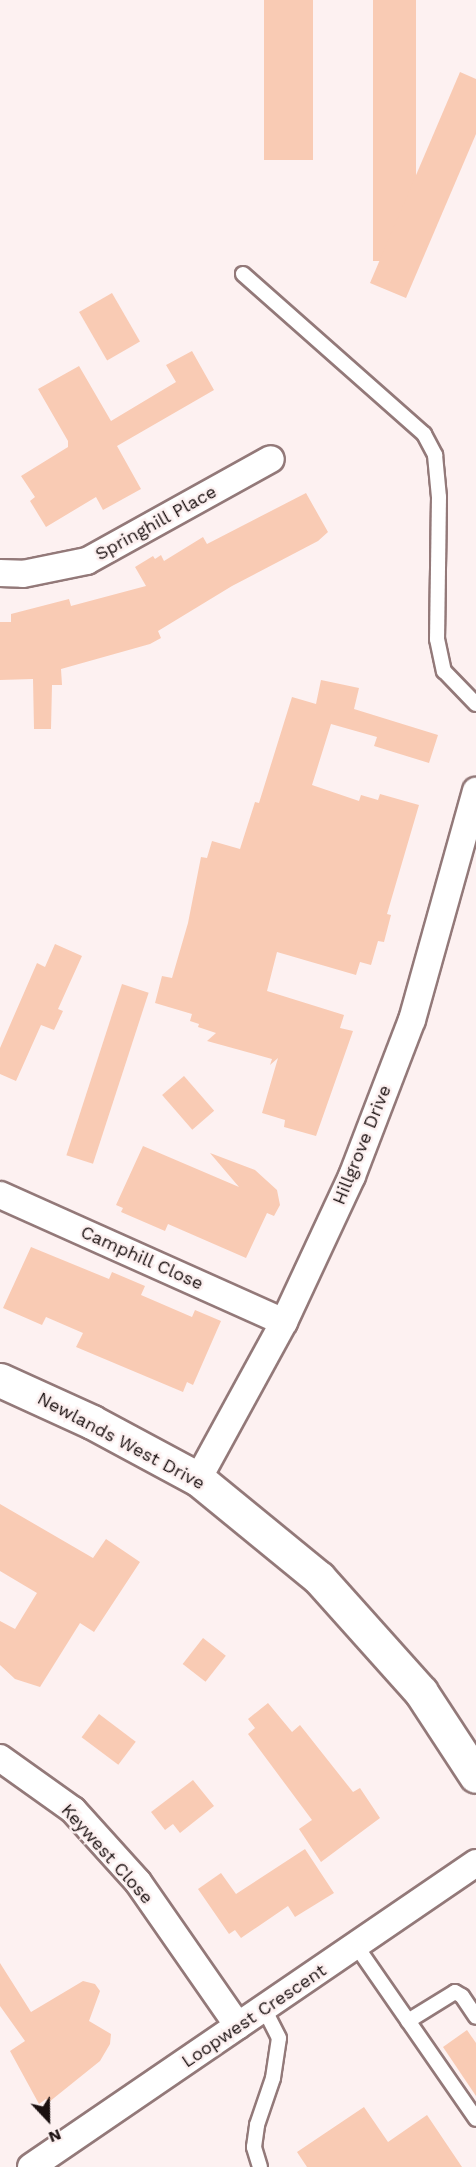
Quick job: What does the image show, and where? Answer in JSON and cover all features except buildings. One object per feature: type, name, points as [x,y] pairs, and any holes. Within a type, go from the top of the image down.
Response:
[{"type":"street","name":"Springhill Place","points":[[0,573],[24,574],[87,561],[271,459]]},
{"type":"street","name":"Hillgrove Drive","points":[[198,1479],[284,1322],[352,1176],[412,1020],[476,791]]},
{"type":"street","name":"Camphill Close","points":[[0,1195],[284,1322]]},
{"type":"street","name":"Newlands West Drive","points":[[0,1380],[92,1422],[198,1479],[319,1578],[369,1629],[421,1692],[476,1776]]},
{"type":"street","name":"Keywest Close","points":[[0,1758],[73,1810],[138,1882],[238,2026]]},
{"type":"street","name":"Loopwest Crescent","points":[[31,2167],[357,1947],[476,1863]]},
{"type":"lane","points":[[243,274],[403,412],[430,444],[435,455],[440,509],[437,639],[444,671],[476,704]]},
{"type":"lane","points":[[357,1947],[476,2119]]},
{"type":"lane","points":[[408,2021],[455,1992],[462,1996],[476,2017]]},
{"type":"lane","points":[[261,2167],[254,2147],[257,2125],[273,2078],[279,2038],[264,2009]]}]
